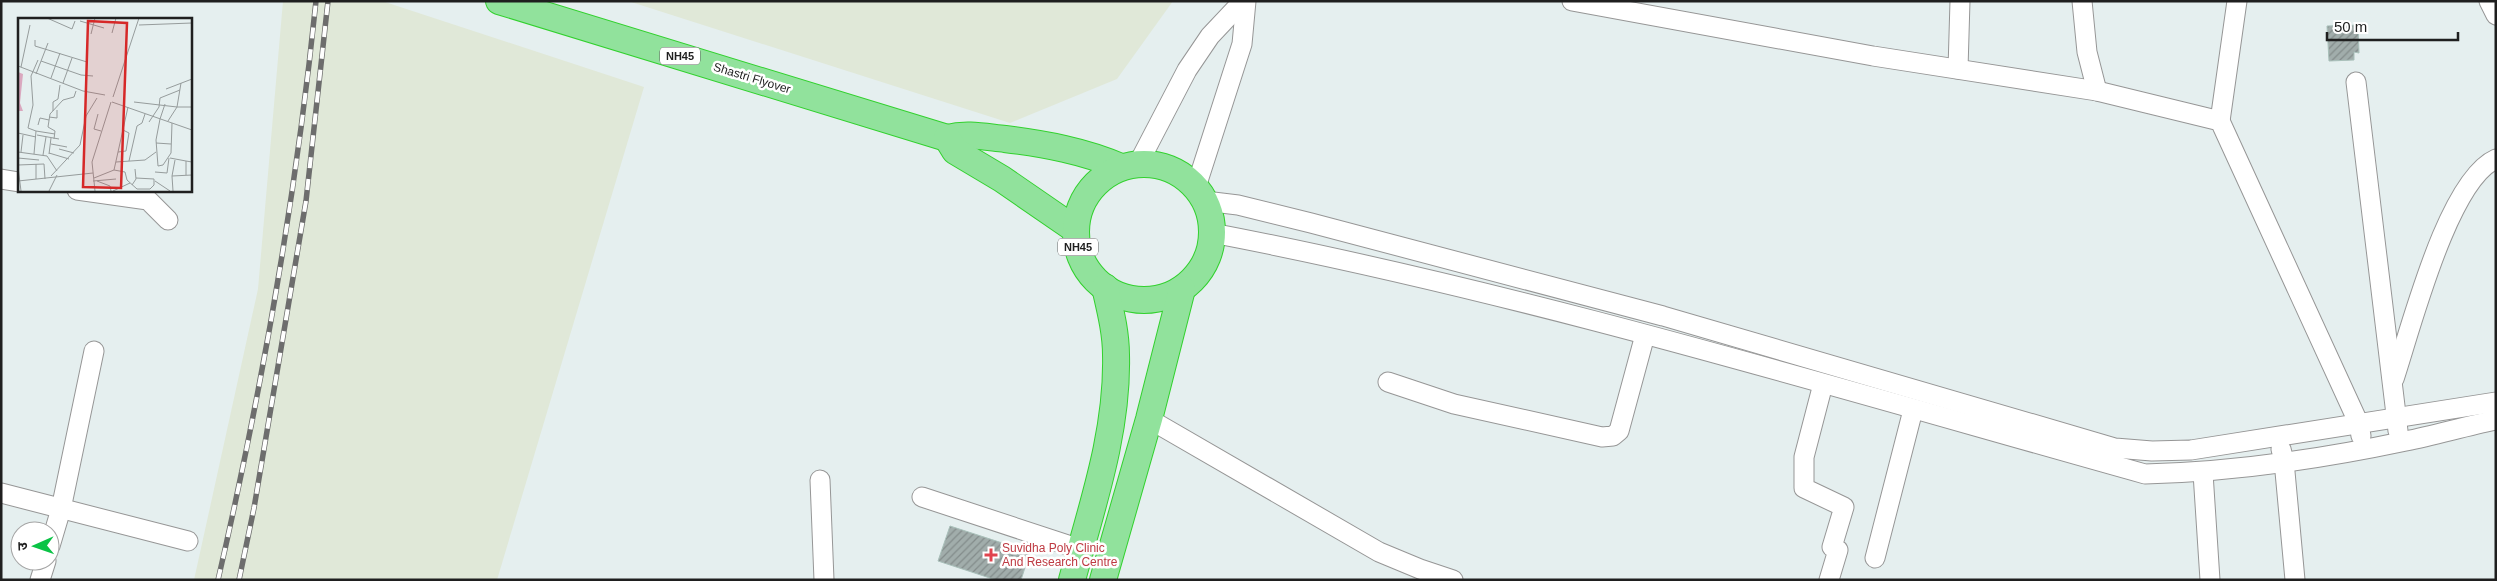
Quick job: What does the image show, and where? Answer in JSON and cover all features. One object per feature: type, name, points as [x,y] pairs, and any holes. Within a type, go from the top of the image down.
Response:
[{"type":"highway","name":"Shastri Flyover","points":[[499,1],[947,138]]},
{"type":"highway","name":"NH45","points":[[1076,230],[1002,179],[955,151],[947,138],[960,135],[1038,143],[1129,165],[1154,164],[1170,168],[1184,176],[1201,194],[1211,216],[1212,233],[1210,249],[1204,264],[1194,278],[1182,288],[1167,296],[1151,300],[1119,295],[1105,287],[1092,276],[1078,247],[1076,230],[1082,206],[1094,185],[1107,174],[1129,165]]},
{"type":"highway","points":[[1072,580],[1096,501],[1114,404],[1116,354],[1112,320],[1105,287]]},
{"type":"highway","points":[[1103,580],[1149,419],[1182,288]]},
{"type":"street","points":[[1129,165],[1210,36],[1244,1]]},
{"type":"street","points":[[1244,1],[1242,44],[1201,194],[1663,316],[2115,448],[2152,451],[2191,450],[2496,402]]},
{"type":"street","points":[[1572,1],[1619,5],[1704,26],[2098,91],[2220,122]]},
{"type":"street","points":[[1958,69],[1960,1]]},
{"type":"street","points":[[2082,1],[2086,52],[2098,91]]},
{"type":"street","points":[[2237,1],[2220,122],[2359,424],[2363,449]]},
{"type":"street","points":[[2489,1],[2496,15]]},
{"type":"street","points":[[2356,82],[2399,442]]},
{"type":"street","points":[[2392,385],[2444,228],[2474,176],[2485,163],[2496,158]]},
{"type":"street","points":[[1,180],[18,182]]},
{"type":"street","points":[[85,191],[148,200],[168,220]]},
{"type":"street","points":[[1212,233],[1311,252],[1645,335],[2145,474],[2203,473],[2363,449],[2496,420]]},
{"type":"street","points":[[1388,382],[1454,404],[1602,437],[1614,436],[1619,431],[1645,335]]},
{"type":"street","points":[[57,521],[94,351]]},
{"type":"street","points":[[1823,384],[1804,457],[1804,488],[1844,507],[1832,547],[1838,550],[1829,580]]},
{"type":"street","points":[[1875,558],[1914,410]]},
{"type":"street","points":[[1149,419],[1379,552],[1420,570],[1452,580]]},
{"type":"street","points":[[2278,437],[2284,461],[2295,580]]},
{"type":"street","points":[[2203,473],[2210,580]]},
{"type":"street","points":[[820,480],[824,580]]},
{"type":"street","points":[[1,493],[188,541]]},
{"type":"street","points":[[922,497],[1080,549]]},
{"type":"shaded area","points":[[283,1],[382,1],[644,87],[497,580],[194,580],[258,289]]},
{"type":"shaded area","points":[[628,1],[1173,1],[1117,79],[1010,123]]},
{"type":"building","points":[[2358,25],[2359,53],[2354,52],[2354,60],[2329,61],[2327,26]]},
{"type":"building","points":[[950,526],[1030,552],[1021,580],[996,580],[938,561]]},
{"type":"railway","points":[[218,580],[249,436],[276,292],[288,220],[316,1]]},
{"type":"railway","points":[[239,580],[254,508],[306,201],[328,1]]},
{"type":"place","name":"Suvidha Poly Clinic And Research Centre","points":[[991,555]]}]
